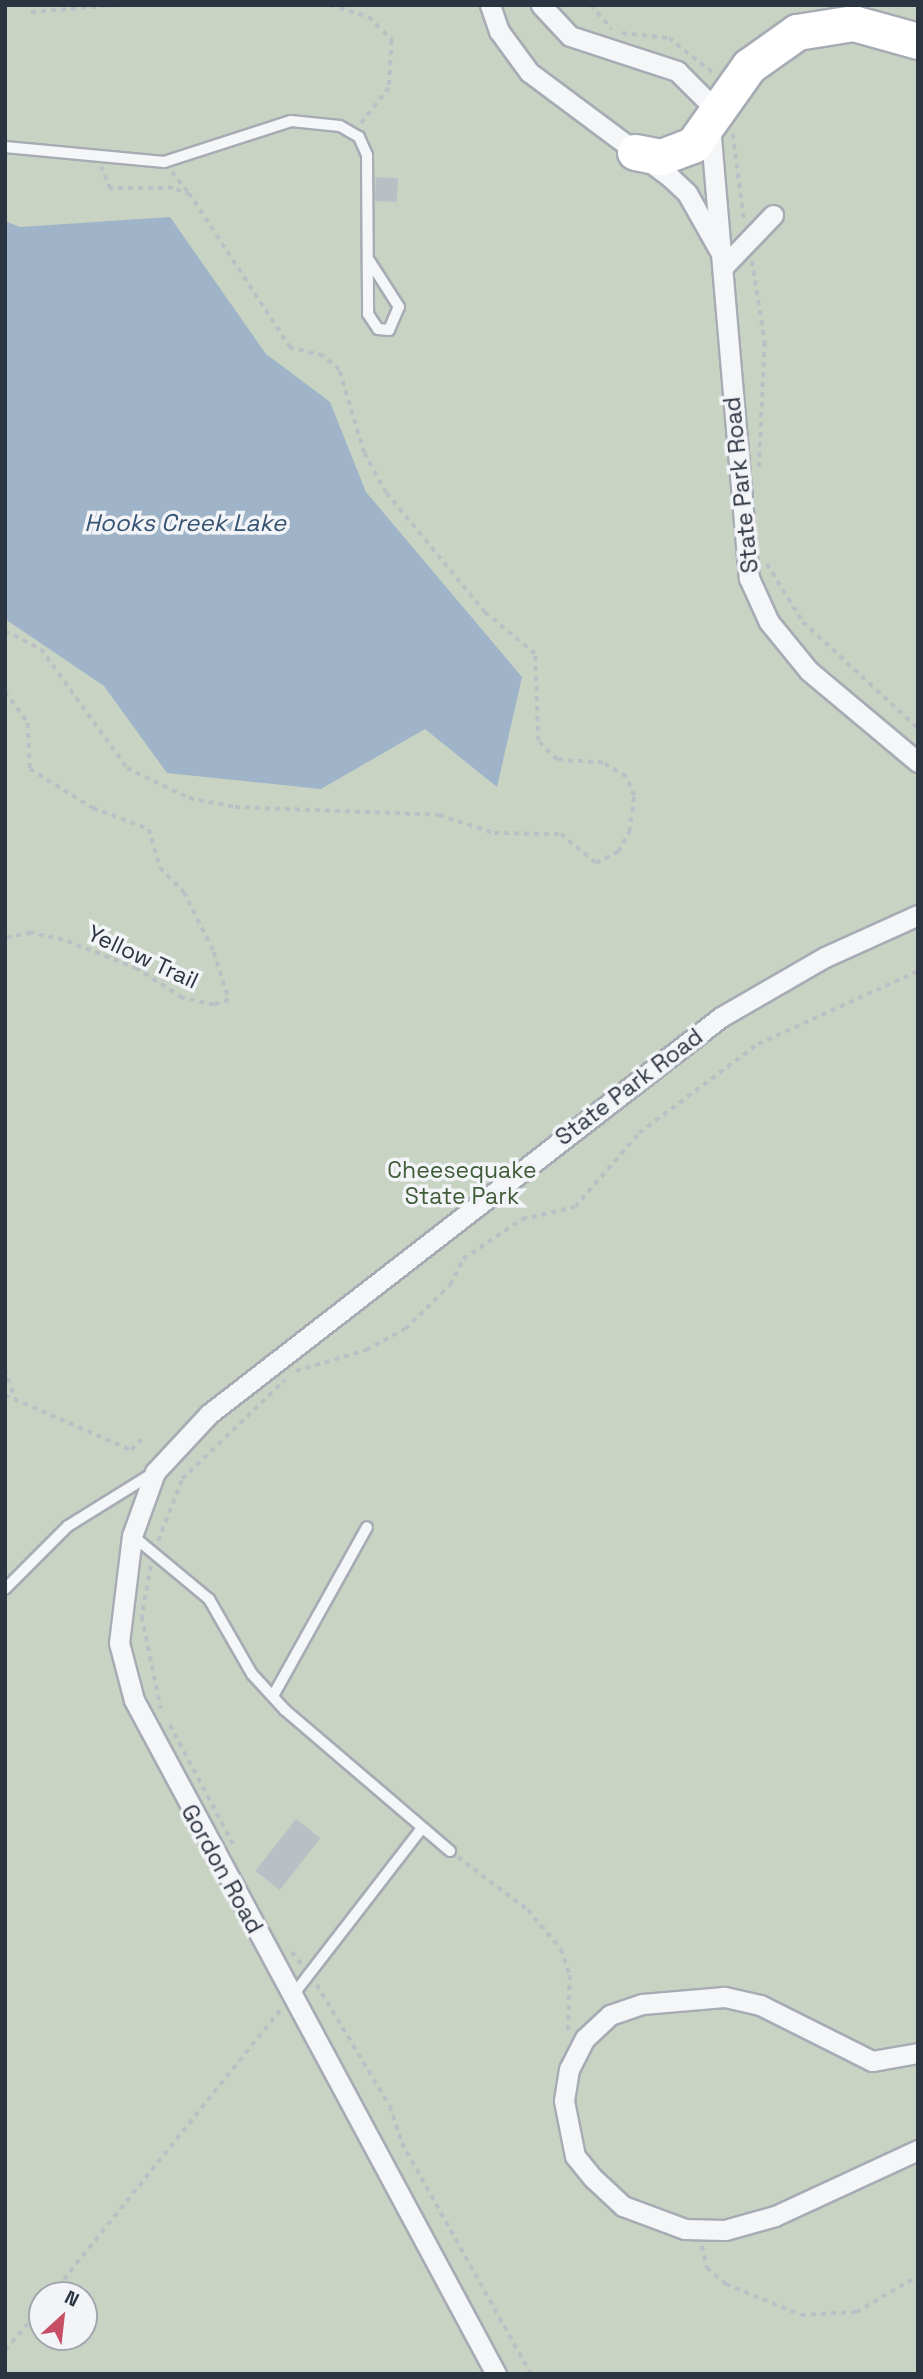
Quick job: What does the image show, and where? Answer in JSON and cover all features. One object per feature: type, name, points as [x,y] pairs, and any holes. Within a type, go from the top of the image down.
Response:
[{"type":"highway","points":[[635,152],[673,155],[694,145],[723,122],[749,66],[797,32],[853,23],[918,41]]},
{"type":"street","name":"State Park Road","points":[[490,5],[499,31],[528,72],[687,193],[726,264]]},
{"type":"street","name":"State Park Road","points":[[541,5],[589,47],[677,71],[697,85],[723,122],[726,264],[738,501],[749,578],[769,622],[810,671],[918,762]]},
{"type":"street","points":[[726,264],[773,215]]},
{"type":"street","name":"State Park Road","points":[[264,1372],[721,1017],[825,957],[918,915]]},
{"type":"street","name":"Gordon Road","points":[[264,1372],[209,1414],[155,1472],[132,1536],[119,1643],[134,1700],[496,2374]]},
{"type":"street","points":[[918,2053],[872,2061],[760,2005],[724,1997],[642,2004],[610,2015],[576,2050],[564,2101],[575,2156],[623,2206],[659,2224],[701,2230],[775,2216],[918,2150]]},
{"type":"lane","points":[[5,147],[164,163],[291,121],[350,130],[367,155],[368,314],[378,329],[389,330],[398,321],[399,307],[369,260]]},
{"type":"lane","points":[[5,1590],[68,1526],[155,1472]]},
{"type":"lane","points":[[273,1696],[366,1527]]},
{"type":"lane","points":[[132,1536],[153,1557],[209,1600],[273,1696],[450,1851]]},
{"type":"lane","points":[[292,1995],[422,1828]]},
{"type":"path","points":[[31,12],[116,5]]},
{"type":"path","points":[[330,5],[380,25],[394,49],[384,99],[350,130]]},
{"type":"path","points":[[591,5],[620,33],[669,38],[710,65],[714,76]]},
{"type":"path","points":[[723,122],[747,232]]},
{"type":"path","points":[[100,158],[106,188],[173,188],[190,195]]},
{"type":"path","points":[[5,631],[41,649],[127,768],[189,798],[235,807],[439,815],[494,833],[561,834],[596,863],[624,846],[635,806],[626,777],[603,763],[556,760],[543,748],[536,731],[535,654],[485,613],[386,493],[364,453],[339,370],[323,356],[290,348],[190,195],[164,163]]},
{"type":"path","points":[[751,253],[765,342],[758,480]]},
{"type":"path","points":[[765,559],[803,622],[918,728]]},
{"type":"path","name":"Yellow Trail","points":[[5,692],[28,723],[30,769],[93,808],[149,829],[160,868],[184,892],[215,952],[229,1000],[214,1005],[182,998],[137,969],[64,940],[31,933],[5,937]]},
{"type":"path","points":[[238,1857],[220,1812],[161,1710],[150,1673],[142,1617],[153,1557],[182,1479],[292,1373],[366,1350],[405,1329],[450,1285],[463,1259],[522,1219],[575,1207],[639,1133],[758,1044],[918,971]]},
{"type":"path","points":[[5,1369],[15,1398]]},
{"type":"path","points":[[5,1395],[131,1450],[144,1437]]},
{"type":"path","points":[[450,1851],[528,1910],[561,1949],[570,1975],[566,2028],[576,2050]]},
{"type":"path","points":[[287,1945],[337,2010],[390,2106],[410,2159],[531,2374]]},
{"type":"path","points":[[62,2281],[292,1995]]},
{"type":"path","points":[[701,2230],[707,2268],[726,2284],[801,2315],[856,2312],[918,2276]]},
{"type":"path","points":[[5,2350],[28,2323]]},
{"type":"green space","name":"Cheesequake State Park","points":[[5,5],[918,5],[918,2374],[5,2374]]},
{"type":"water","name":"Hooks Creek Lake","points":[[170,217],[266,354],[330,402],[366,492],[522,677],[497,787],[425,729],[321,789],[167,773],[104,686],[5,619],[5,221],[20,227]]},
{"type":"building","points":[[376,177],[398,178],[397,202],[375,201]]},
{"type":"building","points":[[296,1819],[320,1838],[280,1890],[255,1871]]}]
